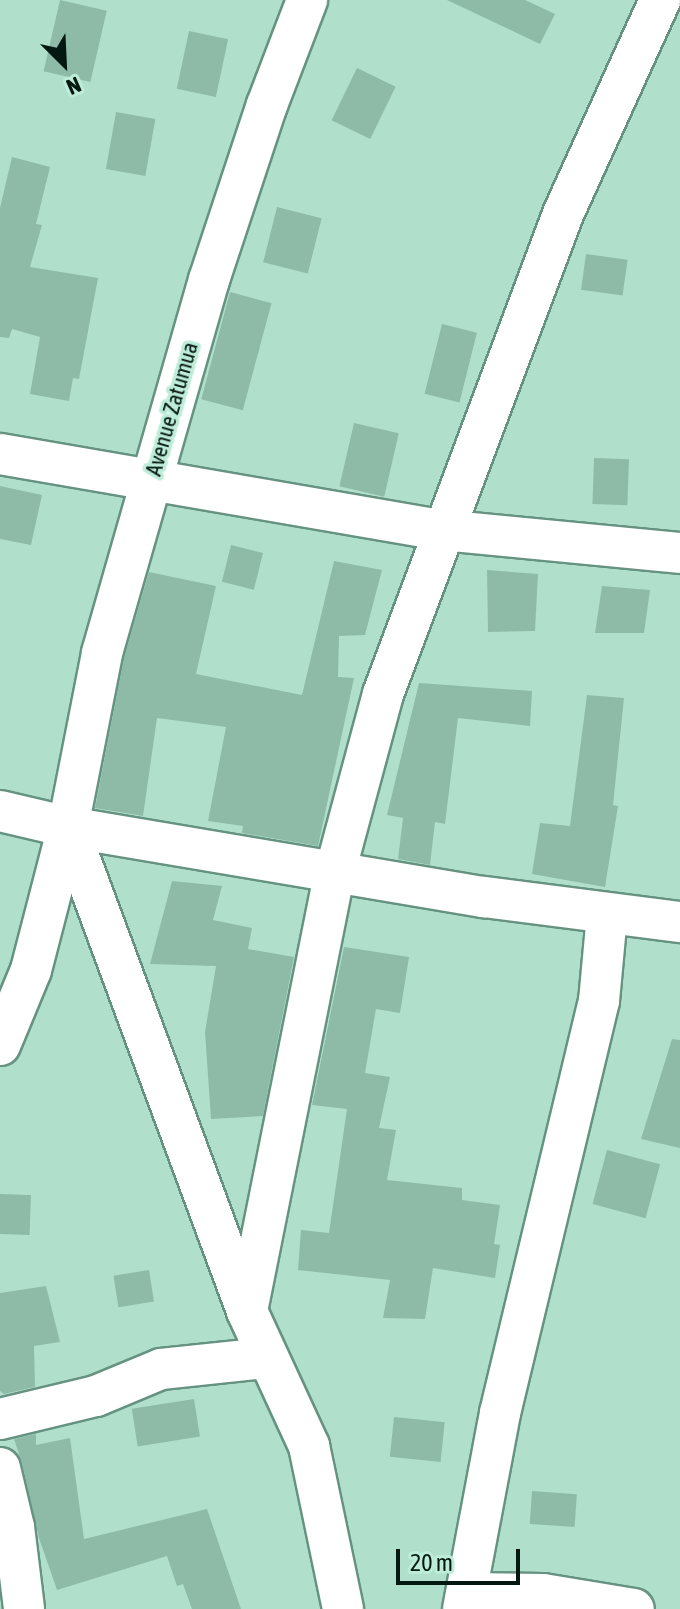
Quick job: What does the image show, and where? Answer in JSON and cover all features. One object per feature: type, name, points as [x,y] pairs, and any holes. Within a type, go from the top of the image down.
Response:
[{"type":"street","name":"Avenue Zatumua","points":[[0,1045],[31,970],[68,827],[102,653],[209,280],[267,105],[307,0]]},
{"type":"street","points":[[247,1311],[335,872],[383,694],[563,214],[660,0]]},
{"type":"street","points":[[0,454],[48,465],[153,478],[442,530],[680,553]]},
{"type":"street","points":[[0,811],[68,827],[335,872],[607,914],[680,922]]},
{"type":"street","points":[[68,827],[247,1311],[309,1446],[343,1609]]},
{"type":"street","points":[[607,914],[599,1001],[500,1413],[466,1601],[543,1594],[634,1609]]},
{"type":"street","points":[[0,1419],[96,1396],[161,1369],[266,1358]]},
{"type":"street","points":[[0,1468],[14,1527],[24,1609]]},
{"type":"building","points":[[60,0],[107,11],[90,82],[44,71]]},
{"type":"building","points":[[447,0],[525,0],[555,14],[540,44]]},
{"type":"building","points":[[189,31],[228,39],[216,97],[177,89]]},
{"type":"building","points":[[357,68],[396,87],[370,139],[332,120]]},
{"type":"building","points":[[116,112],[155,119],[145,176],[106,169]]},
{"type":"building","points":[[12,157],[50,167],[36,224],[42,225],[30,267],[98,278],[79,379],[73,378],[69,401],[30,394],[40,337],[12,329],[9,338],[0,337],[0,208]]},
{"type":"building","points":[[277,207],[322,218],[308,273],[263,262]]},
{"type":"building","points":[[586,254],[628,260],[623,295],[581,290]]},
{"type":"building","points":[[230,292],[272,303],[243,410],[201,399]]},
{"type":"building","points":[[442,324],[477,333],[460,403],[425,394]]},
{"type":"building","points":[[354,423],[399,433],[384,497],[339,486]]},
{"type":"building","points":[[594,458],[629,459],[627,505],[592,504]]},
{"type":"building","points":[[0,486],[42,495],[31,545],[0,539]]},
{"type":"building","points":[[231,545],[263,553],[254,590],[222,582]]},
{"type":"building","points":[[334,561],[382,570],[365,635],[339,636],[338,677],[354,678],[318,846],[242,833],[243,826],[208,821],[226,727],[157,718],[143,816],[95,808],[124,658],[149,572],[216,586],[196,674],[302,695]]},
{"type":"building","points":[[487,570],[538,574],[535,631],[488,632]]},
{"type":"building","points":[[602,586],[650,590],[644,633],[595,633]]},
{"type":"building","points":[[419,683],[532,691],[530,726],[458,718],[445,824],[435,822],[430,865],[398,859],[403,818],[387,815]]},
{"type":"building","points":[[587,695],[624,698],[613,805],[618,806],[605,887],[532,874],[540,823],[570,826]]},
{"type":"building","points":[[172,881],[222,886],[213,920],[252,928],[248,949],[294,957],[263,1116],[211,1119],[205,1032],[216,966],[150,964]]},
{"type":"building","points":[[344,947],[409,957],[400,1013],[376,1009],[365,1073],[390,1077],[379,1128],[396,1130],[387,1180],[462,1188],[462,1200],[500,1205],[494,1244],[500,1245],[495,1278],[433,1268],[425,1319],[383,1318],[390,1280],[298,1270],[301,1230],[329,1233],[347,1109],[312,1105]]},
{"type":"building","points":[[672,1039],[680,1040],[680,1148],[641,1139]]},
{"type":"building","points":[[607,1150],[660,1164],[646,1218],[593,1204]]},
{"type":"building","points":[[0,1194],[31,1195],[30,1235],[0,1234]]},
{"type":"building","points":[[149,1270],[154,1302],[118,1307],[113,1276]]},
{"type":"building","points":[[46,1286],[60,1342],[34,1346],[35,1387],[4,1394],[0,1391],[0,1293]]},
{"type":"building","points":[[194,1399],[200,1437],[138,1446],[132,1409]]},
{"type":"building","points":[[394,1417],[445,1422],[441,1462],[390,1457]]},
{"type":"building","points":[[36,1434],[36,1445],[70,1438],[84,1539],[207,1509],[241,1609],[192,1609],[183,1584],[177,1586],[167,1556],[57,1590],[39,1538],[14,1439]]},
{"type":"building","points":[[532,1491],[577,1494],[575,1527],[530,1524]]}]
